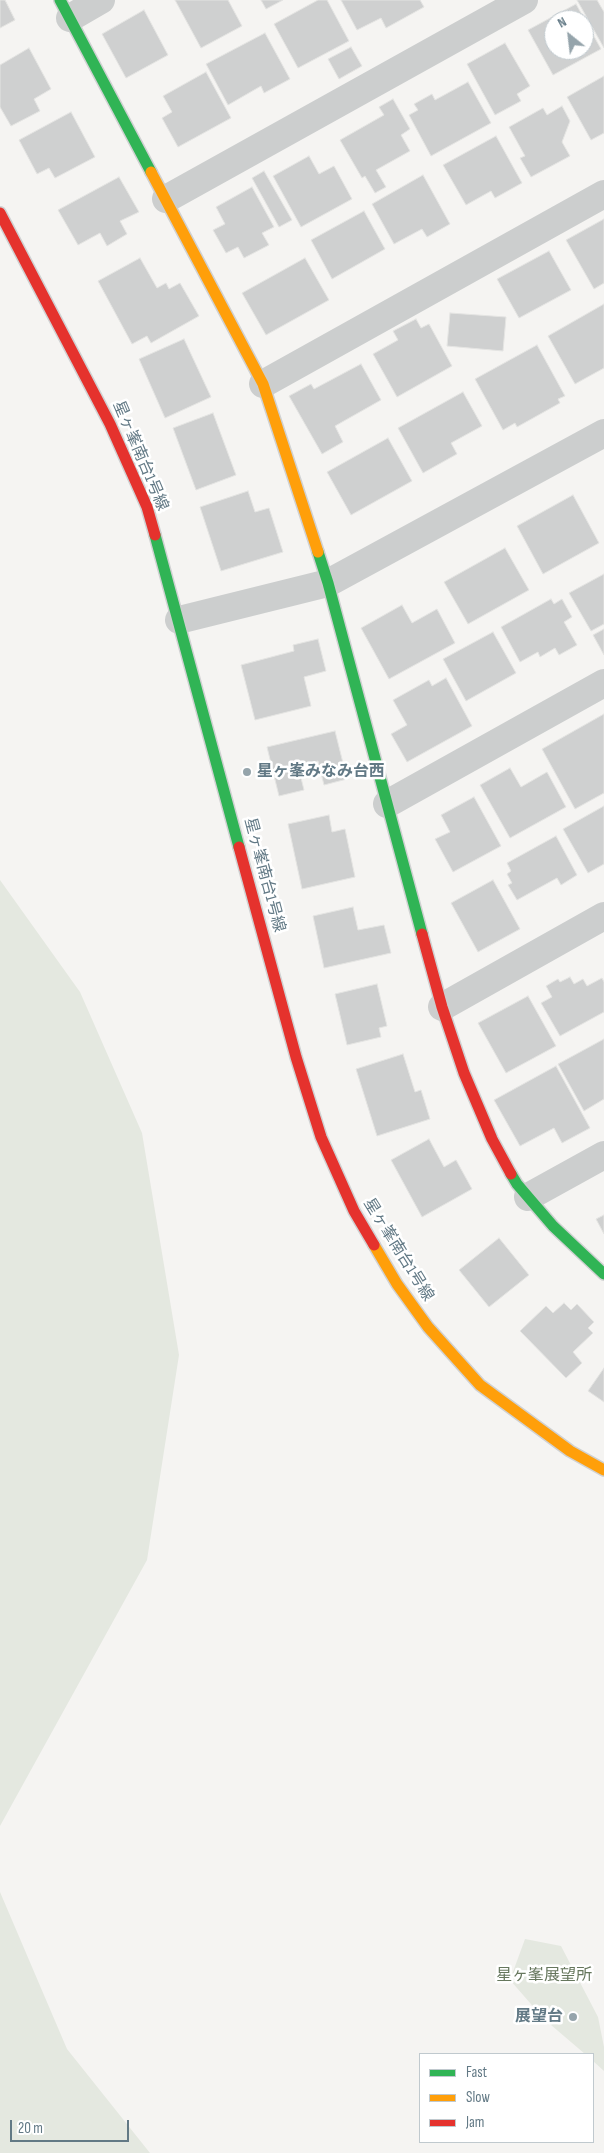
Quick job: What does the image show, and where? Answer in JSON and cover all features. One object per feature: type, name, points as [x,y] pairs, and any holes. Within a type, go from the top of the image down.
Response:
[{"type":"street","points":[[101,0],[65,9],[263,384],[328,583],[442,1007],[464,1072],[492,1139],[517,1184],[553,1226],[604,1274]]},
{"type":"street","points":[[166,199],[524,0]]},
{"type":"street","points":[[263,384],[604,194]]},
{"type":"street","name":"星ヶ峯南台1号線","points":[[0,213],[114,432],[147,507],[296,1057],[321,1137],[354,1212],[397,1284],[428,1327],[480,1385],[570,1451],[604,1470]]},
{"type":"street","points":[[179,620],[328,583],[604,433]]},
{"type":"street","points":[[387,804],[604,683]]},
{"type":"street","points":[[442,1007],[604,916]]},
{"type":"street","points":[[528,1197],[604,1155]]},
{"type":"green space","points":[[0,880],[80,992],[142,1133],[179,1355],[147,1560],[0,1826]]},
{"type":"green space","points":[[0,1892],[67,2049],[150,2153],[0,2153]]},
{"type":"green space","name":"星ヶ峯展望所","points":[[525,1939],[561,1946],[598,2017],[604,2047],[604,2071],[594,2062],[594,2053],[584,2053],[544,2019],[510,1980]]},
{"type":"building","points":[[0,0],[5,0],[15,20],[0,28]]},
{"type":"building","points":[[175,0],[228,0],[242,26],[201,48]]},
{"type":"building","points":[[261,0],[283,0],[266,9]]},
{"type":"building","points":[[318,0],[327,0],[349,41],[298,68],[274,24]]},
{"type":"building","points":[[341,0],[420,0],[424,7],[386,28],[381,18],[357,30]]},
{"type":"building","points":[[577,0],[597,0],[604,12],[604,48],[594,30],[594,10],[583,10]]},
{"type":"building","points":[[576,4],[579,10],[565,10]]},
{"type":"building","points":[[144,10],[168,55],[126,78],[102,34]]},
{"type":"building","points":[[544,21],[544,59],[528,30]]},
{"type":"building","points":[[265,33],[290,79],[264,93],[261,86],[228,105],[206,64]]},
{"type":"building","points":[[594,36],[601,49],[594,53]]},
{"type":"building","points":[[505,43],[530,86],[517,94],[521,101],[495,115],[467,64]]},
{"type":"building","points":[[351,47],[362,66],[339,79],[328,59]]},
{"type":"building","points":[[29,48],[51,89],[34,99],[40,111],[11,126],[0,107],[0,65]]},
{"type":"building","points":[[545,60],[581,60],[553,75]]},
{"type":"building","points":[[206,72],[231,118],[178,147],[162,118],[172,112],[163,96]]},
{"type":"building","points":[[604,76],[604,133],[591,140],[567,97]]},
{"type":"building","points":[[468,82],[491,123],[431,156],[409,115],[418,110],[414,104],[432,94],[435,100]]},
{"type":"building","points":[[393,99],[410,129],[401,135],[410,151],[376,170],[386,187],[375,193],[365,176],[362,178],[340,140],[384,115],[379,107]]},
{"type":"building","points":[[562,106],[570,121],[562,142],[570,156],[531,177],[520,158],[525,156],[509,127],[543,108],[547,115]]},
{"type":"building","points":[[71,112],[95,157],[55,178],[49,168],[37,174],[19,140]]},
{"type":"building","points":[[496,136],[522,183],[495,198],[491,191],[466,205],[443,165]]},
{"type":"building","points":[[309,156],[319,174],[334,166],[352,199],[301,227],[273,176]]},
{"type":"building","points":[[264,171],[292,220],[279,227],[252,178]]},
{"type":"building","points":[[423,175],[450,224],[427,237],[422,229],[394,244],[372,204]]},
{"type":"building","points":[[119,177],[139,212],[120,221],[127,234],[107,246],[100,233],[78,245],[58,210]]},
{"type":"building","points":[[252,187],[274,227],[262,233],[269,245],[244,258],[238,247],[226,253],[213,230],[225,224],[216,207]]},
{"type":"building","points":[[364,211],[385,249],[332,279],[311,240]]},
{"type":"building","points":[[604,219],[604,283],[594,289],[566,240]]},
{"type":"building","points":[[549,251],[571,290],[519,318],[497,279]]},
{"type":"building","points":[[140,258],[157,288],[166,283],[169,289],[180,283],[199,316],[151,343],[147,336],[132,344],[98,281]]},
{"type":"building","points":[[305,258],[329,300],[266,335],[242,293]]},
{"type":"building","points":[[604,304],[604,368],[575,384],[548,336]]},
{"type":"building","points":[[450,313],[506,317],[503,351],[447,346]]},
{"type":"building","points":[[416,319],[421,328],[429,324],[452,366],[397,397],[373,354],[398,340],[393,331]]},
{"type":"building","points":[[184,339],[211,397],[165,418],[139,359]]},
{"type":"building","points":[[537,345],[565,396],[558,399],[560,403],[517,427],[515,423],[503,430],[475,379]]},
{"type":"building","points":[[361,364],[381,400],[335,426],[343,442],[322,454],[289,396],[311,384],[314,389]]},
{"type":"building","points":[[463,392],[482,426],[451,443],[457,454],[423,473],[398,428]]},
{"type":"building","points":[[213,413],[236,475],[196,490],[173,428]]},
{"type":"building","points":[[388,438],[412,481],[351,515],[327,472]]},
{"type":"building","points":[[248,491],[255,512],[269,508],[283,552],[221,571],[200,507]]},
{"type":"building","points":[[573,495],[599,543],[543,574],[517,526]]},
{"type":"building","points":[[505,548],[529,590],[468,624],[444,582]]},
{"type":"building","points":[[604,574],[604,624],[591,631],[569,593]]},
{"type":"building","points":[[551,599],[554,604],[562,599],[572,617],[564,622],[577,645],[559,655],[555,648],[540,657],[538,652],[520,662],[501,627]]},
{"type":"building","points":[[402,605],[412,623],[437,609],[455,643],[389,679],[361,628]]},
{"type":"building","points":[[604,629],[604,655],[593,635]]},
{"type":"building","points":[[493,632],[516,673],[466,701],[443,659]]},
{"type":"building","points":[[318,639],[326,671],[304,677],[311,706],[255,720],[241,665],[294,651],[293,645]]},
{"type":"building","points":[[446,678],[472,726],[407,762],[391,734],[407,725],[393,700],[429,680],[432,686]]},
{"type":"building","points":[[604,714],[604,793],[575,809],[542,749]]},
{"type":"building","points":[[335,731],[347,779],[324,785],[318,761],[298,766],[304,790],[279,796],[267,747]]},
{"type":"building","points":[[510,768],[521,787],[547,772],[566,807],[510,838],[480,785]]},
{"type":"building","points":[[474,797],[501,846],[453,872],[435,839],[450,832],[441,815]]},
{"type":"building","points":[[604,806],[604,864],[588,873],[563,829]]},
{"type":"building","points":[[329,815],[332,832],[345,829],[355,877],[302,889],[288,824]]},
{"type":"building","points":[[556,836],[577,875],[561,885],[557,878],[517,900],[508,885],[512,883],[507,874],[511,871],[507,863]]},
{"type":"building","points":[[493,880],[520,929],[478,952],[451,903]]},
{"type":"building","points":[[353,907],[358,930],[384,925],[391,953],[324,968],[313,916]]},
{"type":"building","points":[[570,977],[574,984],[583,979],[587,986],[602,978],[604,982],[604,1012],[560,1036],[541,1003],[552,997],[546,986],[558,979],[560,982]]},
{"type":"building","points":[[377,984],[387,1026],[379,1028],[381,1037],[347,1045],[335,994]]},
{"type":"building","points":[[528,996],[556,1046],[506,1073],[478,1023]]},
{"type":"building","points":[[604,1039],[604,1099],[584,1111],[558,1064]]},
{"type":"building","points":[[403,1054],[415,1092],[421,1090],[430,1119],[377,1136],[356,1069]]},
{"type":"building","points":[[556,1066],[590,1128],[562,1143],[554,1128],[520,1146],[494,1100]]},
{"type":"building","points":[[429,1139],[444,1167],[456,1160],[472,1189],[422,1217],[391,1160]]},
{"type":"building","points":[[604,1215],[604,1234],[596,1219]]},
{"type":"building","points":[[499,1238],[529,1275],[489,1307],[459,1270]]},
{"type":"building","points":[[564,1303],[571,1310],[577,1304],[594,1322],[588,1328],[593,1333],[573,1352],[582,1363],[566,1378],[520,1331],[546,1306],[553,1313]]},
{"type":"building","points":[[604,1368],[604,1402],[588,1391]]},
{"type":"traffic: fast","points":[[60,0],[151,172]]},
{"type":"traffic: fast","points":[[155,535],[239,847]]},
{"type":"traffic: fast","points":[[318,552],[328,583],[422,934]]},
{"type":"traffic: fast","points":[[511,1174],[517,1184],[553,1226],[604,1274]]},
{"type":"traffic: slow","points":[[151,172],[263,384],[318,552]]},
{"type":"traffic: slow","points":[[374,1245],[397,1284],[428,1327],[480,1385],[570,1451],[604,1470]]},
{"type":"traffic: jam","points":[[0,213],[110,424],[147,507],[155,535]]},
{"type":"traffic: jam","points":[[239,847],[296,1057],[321,1137],[354,1211],[374,1245]]},
{"type":"traffic: jam","points":[[422,934],[442,1007],[464,1073],[492,1139],[511,1174]]},
{"type":"place","name":"星ヶ峯みなみ台西","points":[[247,772]]},
{"type":"place","name":"展望台","points":[[573,2017]]}]
